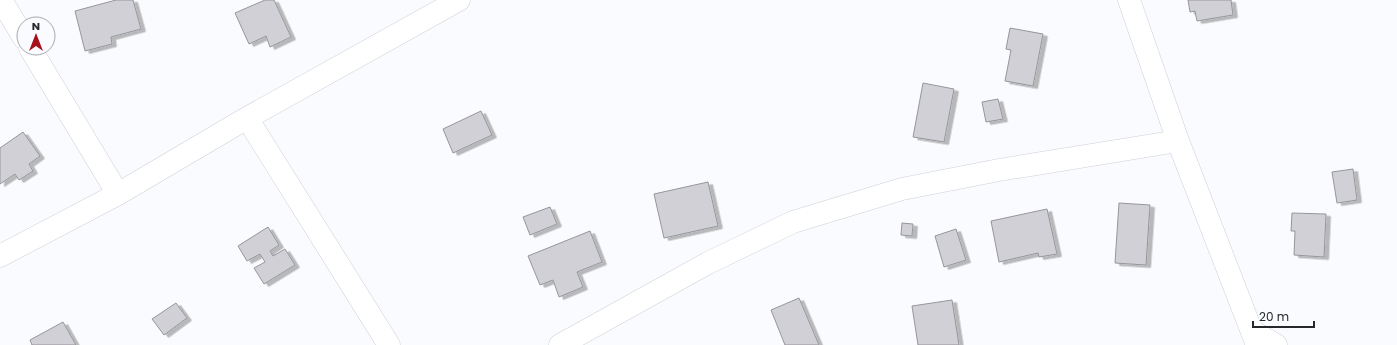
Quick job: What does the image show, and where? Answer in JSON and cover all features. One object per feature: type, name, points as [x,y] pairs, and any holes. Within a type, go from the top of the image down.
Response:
[{"type":"street","points":[[1,0],[16,25]]},
{"type":"street","points":[[0,256],[118,194],[247,118],[459,0]]},
{"type":"street","points":[[1129,0],[1178,141],[1254,338],[1276,345]]},
{"type":"street","points":[[35,56],[118,194]]},
{"type":"street","points":[[247,118],[389,345]]},
{"type":"street","points":[[560,345],[708,263],[793,222],[902,189],[999,170],[1178,141]]},
{"type":"building","points":[[116,0],[133,0],[141,29],[111,37],[112,44],[85,51],[75,11]]},
{"type":"building","points":[[265,0],[274,0],[291,37],[270,47],[266,36],[249,44],[235,13]]},
{"type":"building","points":[[1188,0],[1231,0],[1233,15],[1197,21],[1195,11],[1190,12]]},
{"type":"building","points":[[1010,28],[1043,34],[1033,86],[1005,81],[1011,50],[1006,49]]},
{"type":"building","points":[[923,83],[954,89],[944,142],[913,137]]},
{"type":"building","points":[[998,99],[1003,119],[986,122],[982,102]]},
{"type":"building","points":[[481,111],[492,135],[453,153],[443,129]]},
{"type":"building","points":[[23,132],[40,156],[29,164],[33,171],[19,180],[15,174],[0,184],[0,148]]},
{"type":"building","points":[[1353,169],[1357,200],[1337,203],[1332,172]]},
{"type":"building","points":[[708,182],[718,226],[664,238],[654,194]]},
{"type":"building","points":[[1119,203],[1150,205],[1146,265],[1115,263]]},
{"type":"building","points":[[550,207],[557,224],[530,235],[523,217]]},
{"type":"building","points":[[1047,209],[1057,254],[1039,257],[1038,253],[999,262],[991,221]]},
{"type":"building","points":[[1292,213],[1326,214],[1324,257],[1294,255],[1295,231],[1291,231]]},
{"type":"building","points":[[902,223],[913,224],[912,236],[901,235]]},
{"type":"building","points":[[268,227],[279,245],[270,251],[273,256],[285,249],[295,265],[264,284],[254,268],[265,262],[260,254],[247,261],[238,246]]},
{"type":"building","points":[[956,229],[966,260],[944,267],[935,236]]},
{"type":"building","points":[[590,231],[602,262],[577,272],[583,287],[559,297],[553,280],[540,285],[528,256]]},
{"type":"building","points":[[799,298],[819,345],[785,345],[771,310]]},
{"type":"building","points":[[952,300],[959,345],[918,345],[912,306]]},
{"type":"building","points":[[176,303],[187,318],[164,335],[152,319]]},
{"type":"building","points":[[63,322],[76,345],[32,345],[30,340]]}]
